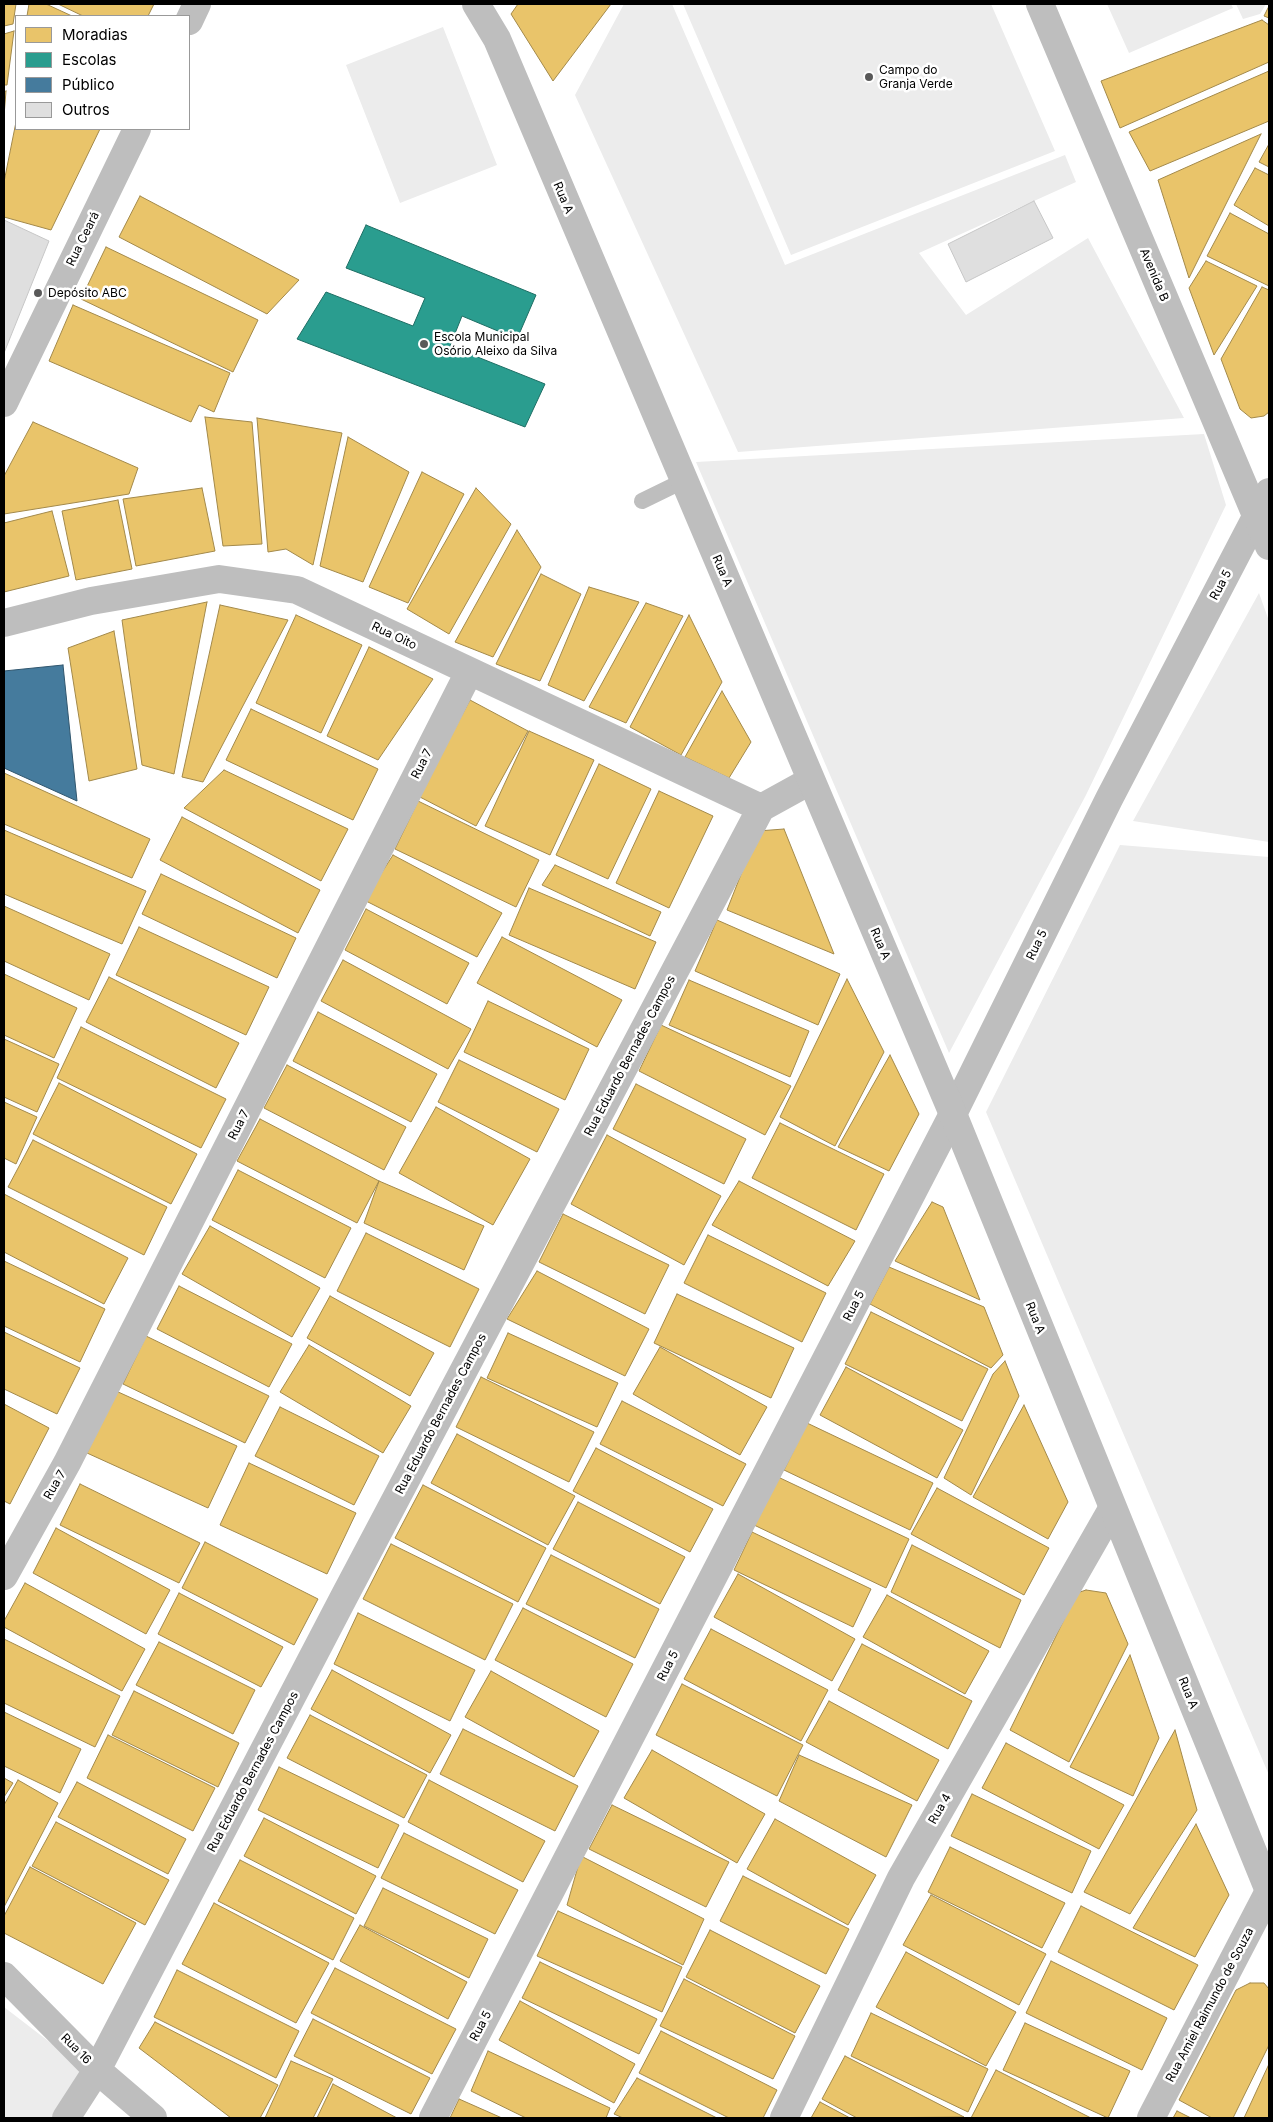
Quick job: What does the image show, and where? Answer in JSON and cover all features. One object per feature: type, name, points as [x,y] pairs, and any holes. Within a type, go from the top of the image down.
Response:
[{"type":"street","points":[[190,19],[197,4]]},
{"type":"street","name":"Rua A","points":[[476,4],[497,39],[952,1114],[1269,1891]]},
{"type":"street","name":"Avenida B","points":[[1040,4],[1269,546]]},
{"type":"street","name":"Rua Ceará","points":[[4,403],[137,130]]},
{"type":"street","name":"Rua 5","points":[[433,2118],[952,1114],[1109,799],[1269,492]]},
{"type":"street","name":"Rua Oito","points":[[4,623],[91,602],[219,579],[297,590],[761,808]]},
{"type":"street","name":"Rua 7","points":[[4,1572],[67,1463],[469,672]]},
{"type":"street","points":[[761,808],[810,780]]},
{"type":"street","name":"Rua Eduardo Bernades Campos","points":[[66,2118],[97,2070],[761,808]]},
{"type":"street","name":"Rua 4","points":[[784,2118],[901,1878],[1112,1509]]},
{"type":"street","name":"Rua Amiel Raimundo de Souza","points":[[1151,2118],[1269,1891]]},
{"type":"street","name":"Rua 16","points":[[4,1976],[97,2070],[153,2118]]},
{"type":"lane","points":[[642,501],[683,481]]},
{"type":"shaded area","points":[[624,4],[672,4],[785,265],[1065,155],[1076,182],[919,253],[966,315],[1088,238],[1184,418],[738,452],[575,95]]},
{"type":"shaded area","name":"Campo do Granja Verde","points":[[683,4],[991,4],[1055,151],[791,255]]},
{"type":"shaded area","points":[[1107,4],[1231,4],[1233,8],[1129,53]]},
{"type":"shaded area","points":[[1236,4],[1266,4],[1260,14],[1243,19]]},
{"type":"shaded area","points":[[443,27],[497,165],[400,203],[346,65]]},
{"type":"shaded area","points":[[1204,434],[1226,505],[1086,795],[949,1053],[696,462]]},
{"type":"shaded area","points":[[1259,593],[1269,621],[1269,842],[1133,821]]},
{"type":"shaded area","points":[[1120,845],[1269,857],[1269,1775],[986,1112]]},
{"type":"shaded area","points":[[4,2007],[86,2070],[54,2118],[4,2118]]},
{"type":"building: Moradias","points":[[4,4],[16,4],[13,24],[4,26]]},
{"type":"building: Moradias","points":[[29,4],[46,4],[70,15],[27,15]]},
{"type":"building: Moradias","points":[[58,4],[154,4],[148,15],[81,15]]},
{"type":"building: Moradias","points":[[518,4],[611,4],[553,81],[511,14]]},
{"type":"building: Moradias","points":[[1269,6],[1269,18],[1264,16]]},
{"type":"building: Moradias","points":[[1262,20],[1269,25],[1269,62],[1120,128],[1101,81]]},
{"type":"building: Moradias","points":[[14,31],[7,85],[4,85],[4,34]]},
{"type":"building: Moradias","points":[[1269,71],[1269,121],[1150,171],[1129,132]]},
{"type":"building: Moradias","points":[[6,91],[4,116],[4,92]]},
{"type":"building: Moradias","points":[[15,127],[15,130],[100,130],[51,230],[4,217],[4,182]]},
{"type":"building: Moradias","points":[[1261,134],[1189,278],[1158,180]]},
{"type":"building: Moradias","points":[[1269,144],[1269,167],[1259,162]]},
{"type":"building: Moradias","points":[[1255,168],[1269,175],[1269,226],[1234,205]]},
{"type":"building: Moradias","points":[[140,196],[299,280],[267,314],[119,237]]},
{"type":"building: Moradias","points":[[1230,213],[1269,234],[1269,286],[1207,256]]},
{"type":"building: Moradias","points":[[106,247],[258,320],[233,372],[81,299]]},
{"type":"building: Moradias","points":[[1206,261],[1257,286],[1214,355],[1189,288]]},
{"type":"building: Moradias","points":[[1262,287],[1269,290],[1269,412],[1264,416],[1251,418],[1240,409],[1221,359]]},
{"type":"building: Moradias","points":[[73,305],[230,373],[214,412],[199,405],[191,422],[49,361]]},
{"type":"building: Moradias","points":[[205,417],[252,422],[262,544],[223,546]]},
{"type":"building: Moradias","points":[[257,418],[342,433],[313,565],[286,549],[268,552]]},
{"type":"building: Moradias","points":[[33,422],[138,468],[129,494],[4,514],[4,476]]},
{"type":"building: Moradias","points":[[348,437],[409,472],[363,582],[320,566]]},
{"type":"building: Moradias","points":[[422,472],[464,494],[408,603],[369,587]]},
{"type":"building: Moradias","points":[[202,488],[215,551],[136,566],[123,499]]},
{"type":"building: Moradias","points":[[476,488],[511,524],[449,634],[407,609]]},
{"type":"building: Moradias","points":[[118,500],[132,569],[76,580],[62,511]]},
{"type":"building: Moradias","points":[[52,511],[69,576],[4,592],[4,523]]},
{"type":"building: Moradias","points":[[517,530],[541,567],[493,657],[455,642]]},
{"type":"building: Moradias","points":[[541,574],[581,594],[540,681],[496,664]]},
{"type":"building: Moradias","points":[[589,587],[639,602],[584,701],[548,685]]},
{"type":"building: Moradias","points":[[207,602],[174,774],[142,765],[122,620]]},
{"type":"building: Moradias","points":[[646,603],[683,616],[626,723],[589,707]]},
{"type":"building: Moradias","points":[[220,605],[288,620],[203,782],[182,777]]},
{"type":"building: Moradias","points":[[296,615],[362,645],[321,733],[256,703]]},
{"type":"building: Moradias","points":[[689,615],[722,682],[681,755],[630,727]]},
{"type":"building: Moradias","points":[[114,631],[137,769],[89,781],[68,648]]},
{"type":"building: Moradias","points":[[369,647],[433,679],[378,760],[327,736]]},
{"type":"building: Moradias","points":[[722,691],[751,742],[729,778],[685,757]]},
{"type":"building: Moradias","points":[[470,700],[528,731],[476,826],[418,796]]},
{"type":"building: Moradias","points":[[251,709],[378,769],[353,820],[226,760]]},
{"type":"building: Moradias","points":[[529,731],[594,760],[550,855],[485,826]]},
{"type":"building: Moradias","points":[[599,764],[651,789],[608,879],[556,855]]},
{"type":"building: Moradias","points":[[224,770],[348,829],[321,881],[184,808]]},
{"type":"building: Moradias","points":[[4,773],[150,839],[132,878],[4,824]]},
{"type":"building: Moradias","points":[[659,791],[713,816],[669,908],[616,883]]},
{"type":"building: Moradias","points":[[418,801],[539,860],[516,907],[395,849]]},
{"type":"building: Moradias","points":[[182,817],[320,890],[298,933],[160,860]]},
{"type":"building: Moradias","points":[[784,829],[834,954],[727,910],[758,831]]},
{"type":"building: Moradias","points":[[4,830],[146,891],[122,944],[4,894]]},
{"type":"building: Moradias","points":[[393,855],[502,913],[477,957],[364,900]]},
{"type":"building: Moradias","points":[[555,865],[661,912],[650,936],[542,885]]},
{"type":"building: Moradias","points":[[161,874],[296,938],[277,978],[142,914]]},
{"type":"building: Moradias","points":[[529,888],[656,942],[635,989],[509,935]]},
{"type":"building: Moradias","points":[[4,906],[110,954],[89,1000],[4,961]]},
{"type":"building: Moradias","points":[[366,909],[469,963],[447,1004],[345,950]]},
{"type":"building: Moradias","points":[[717,920],[840,974],[818,1025],[695,971]]},
{"type":"building: Moradias","points":[[139,927],[269,987],[246,1035],[116,975]]},
{"type":"building: Moradias","points":[[502,937],[622,1000],[597,1047],[477,983]]},
{"type":"building: Moradias","points":[[343,960],[471,1029],[448,1069],[321,1001]]},
{"type":"building: Moradias","points":[[4,974],[77,1008],[54,1058],[4,1035]]},
{"type":"building: Moradias","points":[[109,977],[239,1043],[216,1088],[86,1022]]},
{"type":"building: Moradias","points":[[847,979],[884,1052],[835,1146],[780,1117]]},
{"type":"building: Moradias","points":[[689,980],[809,1031],[790,1077],[669,1025]]},
{"type":"building: Moradias","points":[[488,1001],[589,1049],[565,1100],[464,1052]]},
{"type":"building: Moradias","points":[[318,1012],[437,1074],[411,1122],[293,1061]]},
{"type":"building: Moradias","points":[[661,1025],[791,1086],[765,1135],[639,1071]]},
{"type":"building: Moradias","points":[[81,1027],[226,1099],[201,1148],[57,1078]]},
{"type":"building: Moradias","points":[[4,1039],[59,1064],[37,1112],[4,1097]]},
{"type":"building: Moradias","points":[[890,1055],[919,1114],[889,1171],[838,1147]]},
{"type":"building: Moradias","points":[[459,1060],[559,1109],[537,1152],[438,1102]]},
{"type":"building: Moradias","points":[[287,1065],[406,1127],[384,1170],[264,1108]]},
{"type":"building: Moradias","points":[[59,1083],[197,1154],[171,1204],[33,1134]]},
{"type":"building: Moradias","points":[[636,1084],[746,1139],[724,1184],[613,1129]]},
{"type":"building: Moradias","points":[[4,1102],[37,1117],[16,1164],[4,1158]]},
{"type":"building: Moradias","points":[[436,1107],[530,1159],[493,1225],[399,1173]]},
{"type":"building: Moradias","points":[[260,1119],[379,1181],[357,1223],[237,1161]]},
{"type":"building: Moradias","points":[[780,1123],[884,1174],[856,1230],[752,1178]]},
{"type":"building: Moradias","points":[[607,1135],[721,1196],[684,1265],[571,1204]]},
{"type":"building: Moradias","points":[[33,1140],[167,1207],[144,1255],[8,1187]]},
{"type":"building: Moradias","points":[[238,1170],[351,1228],[325,1278],[212,1220]]},
{"type":"building: Moradias","points":[[379,1181],[484,1226],[464,1270],[364,1223]]},
{"type":"building: Moradias","points":[[739,1181],[855,1241],[828,1286],[712,1225]]},
{"type":"building: Moradias","points":[[4,1194],[128,1258],[104,1304],[4,1252]]},
{"type":"building: Moradias","points":[[932,1202],[943,1207],[980,1300],[895,1261]]},
{"type":"building: Moradias","points":[[563,1214],[669,1265],[645,1314],[539,1262]]},
{"type":"building: Moradias","points":[[210,1226],[320,1288],[292,1337],[182,1274]]},
{"type":"building: Moradias","points":[[366,1233],[479,1289],[450,1347],[337,1291]]},
{"type":"building: Moradias","points":[[708,1235],[826,1293],[802,1342],[684,1283]]},
{"type":"building: Moradias","points":[[4,1261],[105,1309],[80,1362],[4,1326]]},
{"type":"building: Moradias","points":[[889,1267],[984,1307],[1003,1355],[991,1368],[870,1304]]},
{"type":"building: Moradias","points":[[537,1271],[649,1329],[625,1376],[507,1319]]},
{"type":"building: Moradias","points":[[179,1286],[292,1344],[269,1387],[157,1329]]},
{"type":"building: Moradias","points":[[677,1294],[794,1348],[771,1398],[654,1343]]},
{"type":"building: Moradias","points":[[330,1296],[434,1353],[410,1396],[307,1338]]},
{"type":"building: Moradias","points":[[871,1312],[988,1369],[962,1421],[845,1364]]},
{"type":"building: Moradias","points":[[4,1332],[80,1368],[57,1414],[4,1389]]},
{"type":"building: Moradias","points":[[508,1333],[618,1383],[597,1427],[487,1378]]},
{"type":"building: Moradias","points":[[146,1336],[269,1396],[245,1443],[123,1384]]},
{"type":"building: Moradias","points":[[309,1345],[411,1406],[383,1453],[280,1392]]},
{"type":"building: Moradias","points":[[660,1347],[767,1407],[740,1455],[633,1394]]},
{"type":"building: Moradias","points":[[1005,1361],[1019,1396],[971,1495],[944,1478],[993,1374]]},
{"type":"building: Moradias","points":[[846,1367],[963,1430],[937,1478],[820,1415]]},
{"type":"building: Moradias","points":[[481,1377],[594,1432],[569,1482],[456,1427]]},
{"type":"building: Moradias","points":[[116,1391],[237,1446],[208,1508],[87,1453]]},
{"type":"building: Moradias","points":[[622,1401],[746,1464],[723,1506],[600,1444]]},
{"type":"building: Moradias","points":[[4,1404],[49,1428],[10,1504],[4,1501]]},
{"type":"building: Moradias","points":[[1024,1405],[1068,1502],[1048,1539],[973,1497]]},
{"type":"building: Moradias","points":[[280,1407],[379,1456],[354,1505],[255,1456]]},
{"type":"building: Moradias","points":[[807,1423],[933,1483],[910,1530],[784,1470]]},
{"type":"building: Moradias","points":[[457,1434],[575,1496],[548,1545],[431,1483]]},
{"type":"building: Moradias","points":[[596,1448],[713,1509],[690,1552],[573,1491]]},
{"type":"building: Moradias","points":[[249,1463],[356,1513],[327,1574],[220,1525]]},
{"type":"building: Moradias","points":[[778,1477],[909,1539],[886,1588],[754,1525]]},
{"type":"building: Moradias","points":[[80,1484],[200,1543],[179,1583],[60,1525]]},
{"type":"building: Moradias","points":[[423,1485],[546,1548],[518,1602],[395,1538]]},
{"type":"building: Moradias","points":[[937,1488],[1049,1548],[1024,1595],[911,1534]]},
{"type":"building: Moradias","points":[[578,1502],[685,1557],[660,1604],[553,1549]]},
{"type":"building: Moradias","points":[[56,1528],[170,1590],[146,1634],[33,1573]]},
{"type":"building: Moradias","points":[[752,1532],[871,1589],[853,1627],[734,1570]]},
{"type":"building: Moradias","points":[[205,1542],[318,1599],[294,1645],[182,1588]]},
{"type":"building: Moradias","points":[[391,1544],[513,1604],[485,1660],[363,1599]]},
{"type":"building: Moradias","points":[[912,1545],[1021,1600],[1000,1648],[891,1592]]},
{"type":"building: Moradias","points":[[551,1555],[659,1609],[635,1658],[526,1604]]},
{"type":"building: Moradias","points":[[738,1574],[855,1639],[832,1681],[714,1617]]},
{"type":"building: Moradias","points":[[25,1583],[145,1649],[122,1691],[4,1627],[4,1621]]},
{"type":"building: Moradias","points":[[1086,1590],[1106,1593],[1128,1644],[1069,1762],[1010,1730],[1077,1593]]},
{"type":"building: Moradias","points":[[179,1593],[283,1647],[261,1687],[158,1634]]},
{"type":"building: Moradias","points":[[887,1595],[989,1651],[965,1694],[863,1637]]},
{"type":"building: Moradias","points":[[523,1608],[633,1664],[606,1717],[495,1660]]},
{"type":"building: Moradias","points":[[358,1613],[475,1670],[450,1721],[334,1664]]},
{"type":"building: Moradias","points":[[711,1629],[828,1690],[801,1741],[684,1679]]},
{"type":"building: Moradias","points":[[4,1639],[120,1696],[95,1747],[4,1703]]},
{"type":"building: Moradias","points":[[159,1642],[255,1690],[233,1734],[136,1685]]},
{"type":"building: Moradias","points":[[862,1644],[972,1701],[948,1749],[838,1690]]},
{"type":"building: Moradias","points":[[1130,1655],[1159,1738],[1133,1796],[1070,1767]]},
{"type":"building: Moradias","points":[[332,1670],[451,1735],[430,1773],[311,1709]]},
{"type":"building: Moradias","points":[[491,1671],[599,1731],[574,1777],[465,1717]]},
{"type":"building: Moradias","points":[[682,1684],[803,1745],[777,1796],[656,1735]]},
{"type":"building: Moradias","points":[[134,1691],[239,1743],[218,1787],[112,1735]]},
{"type":"building: Moradias","points":[[829,1701],[939,1760],[917,1801],[806,1742]]},
{"type":"building: Moradias","points":[[4,1712],[81,1749],[60,1793],[4,1766]]},
{"type":"building: Moradias","points":[[310,1715],[427,1775],[404,1818],[287,1758]]},
{"type":"building: Moradias","points":[[463,1729],[578,1786],[555,1831],[440,1774]]},
{"type":"building: Moradias","points":[[1175,1730],[1197,1810],[1130,1914],[1084,1892]]},
{"type":"building: Moradias","points":[[108,1735],[215,1788],[193,1831],[87,1778]]},
{"type":"building: Moradias","points":[[1006,1743],[1124,1805],[1099,1849],[982,1788]]},
{"type":"building: Moradias","points":[[652,1750],[765,1814],[737,1863],[624,1798]]},
{"type":"building: Moradias","points":[[799,1755],[912,1805],[886,1857],[779,1801]]},
{"type":"building: Moradias","points":[[279,1767],[399,1825],[378,1868],[258,1810]]},
{"type":"building: Moradias","points":[[4,1778],[13,1783],[4,1797]]},
{"type":"building: Moradias","points":[[18,1780],[58,1803],[4,1907],[4,1805]]},
{"type":"building: Moradias","points":[[429,1780],[545,1841],[523,1882],[408,1822]]},
{"type":"building: Moradias","points":[[77,1782],[186,1839],[168,1874],[58,1817]]},
{"type":"building: Moradias","points":[[972,1794],[1091,1851],[1072,1893],[951,1836]]},
{"type":"building: Moradias","points":[[612,1805],[729,1862],[706,1907],[589,1849]]},
{"type":"building: Moradias","points":[[264,1818],[376,1876],[356,1914],[244,1856]]},
{"type":"building: Moradias","points":[[775,1819],[876,1875],[848,1925],[747,1869]]},
{"type":"building: Moradias","points":[[56,1822],[169,1880],[145,1925],[32,1866]]},
{"type":"building: Moradias","points":[[1196,1824],[1229,1895],[1195,1957],[1133,1928]]},
{"type":"building: Moradias","points":[[404,1833],[518,1890],[495,1934],[381,1878]]},
{"type":"building: Moradias","points":[[950,1847],[1065,1903],[1042,1948],[928,1892]]},
{"type":"building: Moradias","points":[[581,1856],[704,1919],[683,1965],[567,1905]]},
{"type":"building: Moradias","points":[[240,1860],[354,1918],[333,1960],[218,1901]]},
{"type":"building: Moradias","points":[[30,1867],[136,1923],[103,1984],[4,1933],[4,1916]]},
{"type":"building: Moradias","points":[[743,1876],[849,1929],[826,1974],[720,1921]]},
{"type":"building: Moradias","points":[[383,1888],[488,1939],[469,1978],[364,1926]]},
{"type":"building: Moradias","points":[[931,1895],[1046,1954],[1019,2005],[903,1945]]},
{"type":"building: Moradias","points":[[214,1903],[329,1963],[296,2023],[182,1964]]},
{"type":"building: Moradias","points":[[1081,1906],[1198,1965],[1174,2010],[1058,1952]]},
{"type":"building: Moradias","points":[[558,1911],[682,1967],[662,2012],[537,1956]]},
{"type":"building: Moradias","points":[[360,1925],[467,1982],[448,2019],[340,1961]]},
{"type":"building: Moradias","points":[[710,1930],[820,1986],[795,2033],[686,1977]]},
{"type":"building: Moradias","points":[[906,1952],[1016,2012],[986,2066],[876,2007]]},
{"type":"building: Moradias","points":[[1051,1961],[1167,2018],[1142,2070],[1026,2013]]},
{"type":"building: Moradias","points":[[540,1962],[657,2019],[639,2054],[522,1998]]},
{"type":"building: Moradias","points":[[335,1968],[456,2029],[432,2074],[311,2013]]},
{"type":"building: Moradias","points":[[177,1970],[299,2031],[276,2078],[154,2017]]},
{"type":"building: Moradias","points":[[684,1979],[795,2036],[773,2079],[660,2026]]},
{"type":"building: Moradias","points":[[1250,1983],[1264,1983],[1269,1989],[1269,2045],[1233,2118],[1212,2118],[1179,2100],[1236,1990]]},
{"type":"building: Moradias","points":[[520,2001],[635,2064],[614,2103],[499,2040]]},
{"type":"building: Moradias","points":[[871,2013],[988,2069],[968,2112],[851,2056]]},
{"type":"building: Moradias","points":[[313,2019],[430,2078],[411,2114],[294,2056]]},
{"type":"building: Moradias","points":[[155,2022],[278,2085],[260,2118],[231,2118],[139,2048]]},
{"type":"building: Moradias","points":[[1025,2023],[1130,2071],[1108,2118],[1003,2070]]},
{"type":"building: Moradias","points":[[661,2031],[777,2090],[763,2118],[729,2118],[639,2073]]},
{"type":"building: Moradias","points":[[488,2051],[610,2108],[606,2118],[526,2118],[471,2091]]},
{"type":"building: Moradias","points":[[845,2056],[964,2117],[857,2118],[822,2099]]},
{"type":"building: Moradias","points":[[291,2061],[333,2079],[313,2118],[265,2118]]},
{"type":"building: Moradias","points":[[1269,2064],[1269,2118],[1244,2118]]},
{"type":"building: Moradias","points":[[996,2070],[1091,2118],[971,2118]]},
{"type":"building: Moradias","points":[[637,2078],[717,2118],[623,2118],[614,2114]]},
{"type":"building: Moradias","points":[[333,2084],[397,2118],[317,2118]]},
{"type":"building: Moradias","points":[[459,2099],[502,2118],[450,2118]]},
{"type":"building: Moradias","points":[[820,2102],[850,2118],[811,2118]]},
{"type":"building: Moradias","points":[[1177,2111],[1191,2118],[1173,2118]]},
{"type":"building: Escolas","points":[[366,225],[536,295],[517,339],[462,316],[450,346],[545,384],[525,427],[297,339],[326,292],[413,326],[425,298],[346,268]]},
{"type":"building: Público","points":[[63,665],[77,801],[4,768],[4,671]]},
{"type":"building: Outros","points":[[1034,201],[1053,238],[966,282],[948,244]]},
{"type":"building: Outros","points":[[4,220],[49,241],[4,353]]},
{"type":"place","name":"Campo do Granja Verde","points":[[869,77]]},
{"type":"place","name":"Depósito ABC","points":[[38,293]]},
{"type":"place","name":"Escola Municipal Osório Aleixo da Silva","points":[[424,344]]}]
